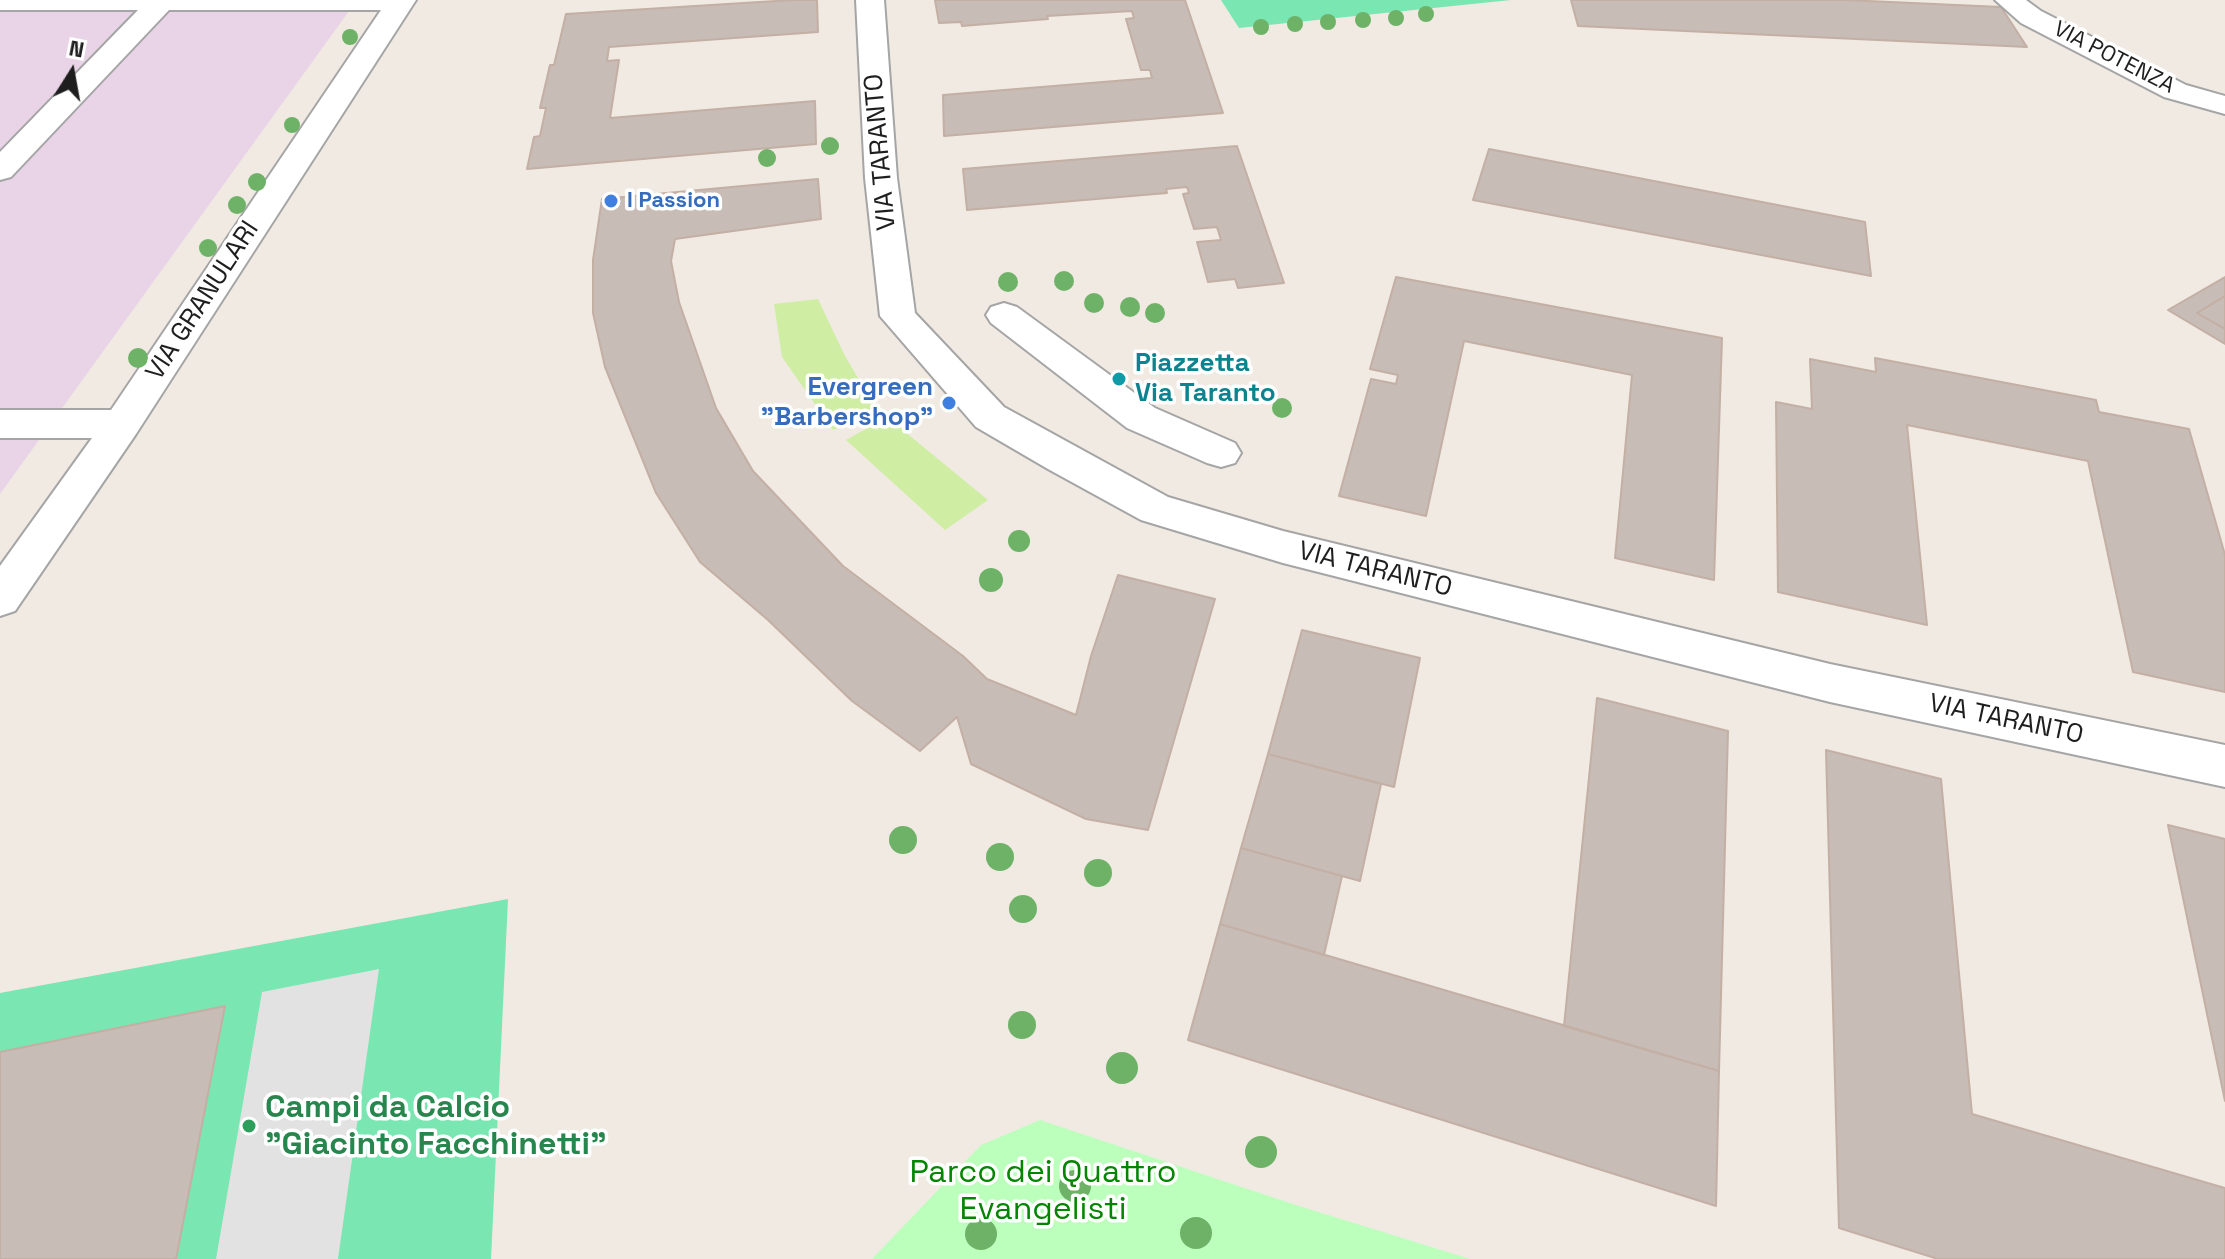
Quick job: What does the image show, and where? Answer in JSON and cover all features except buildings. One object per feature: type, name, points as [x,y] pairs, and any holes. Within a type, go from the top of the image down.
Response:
[{"type":"street","name":"VIA TARANTO","points":[[870,0],[881,178],[898,316],[990,417],[1062,459],[1155,509],[1283,547],[1830,683],[2225,766]]},
{"type":"street","name":"VIA POTENZA","points":[[2009,0],[2031,17],[2175,91],[2225,105]]},
{"type":"street","points":[[0,170],[162,1]]},
{"type":"street","points":[[0,2],[401,1]]},
{"type":"street","name":"VIA GRANULARI","points":[[0,599],[122,424],[401,1]]},
{"type":"street","points":[[1004,315],[1141,418],[1221,453]]},
{"type":"street","points":[[0,424],[122,424]]},
{"type":"shaded area","points":[[0,0],[357,0],[0,494]]},
{"type":"shaded area","points":[[379,969],[338,1259],[216,1259],[262,992]]},
{"type":"green space","points":[[1221,0],[1511,0],[1239,28]]},
{"type":"green space","points":[[818,299],[845,356],[877,410],[833,430],[782,357],[774,304]]},
{"type":"green space","points":[[887,417],[988,500],[945,530],[846,440]]},
{"type":"green space","name":"Campi da Calcio \"Giacinto Facchinetti\"","points":[[508,899],[491,1259],[0,1259],[0,993]]},
{"type":"green space","name":"Parco dei Quattro Evangelisti","points":[[1040,1120],[1470,1259],[872,1259],[981,1145]]},
{"type":"place","name":"I Passion","points":[[611,201]]},
{"type":"place","name":"Piazzetta Via Taranto","points":[[1119,379]]},
{"type":"place","name":"Evergreen \"Barbershop\"","points":[[949,403]]},
{"type":"place","name":"Campi da Calcio \"Giacinto Facchinetti\"","points":[[249,1126]]}]
